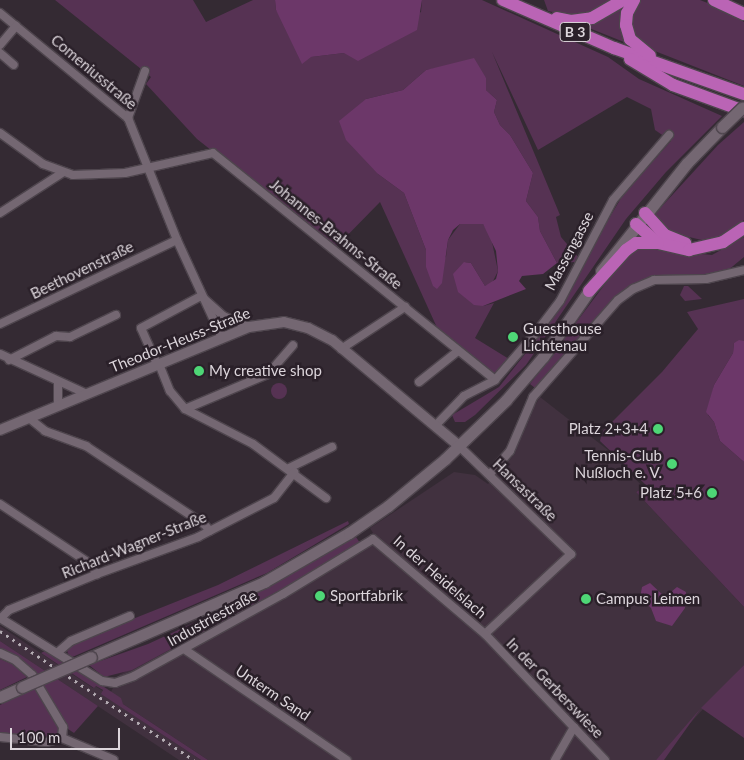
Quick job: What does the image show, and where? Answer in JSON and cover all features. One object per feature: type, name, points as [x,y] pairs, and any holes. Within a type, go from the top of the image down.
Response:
[{"type":"highway","name":"B 3","points":[[503,0],[614,48],[744,94]]},
{"type":"highway","points":[[537,16],[571,21],[592,18],[623,0]]},
{"type":"highway","points":[[634,0],[627,13],[626,25],[630,39],[639,49],[673,70]]},
{"type":"highway","points":[[714,0],[744,14]]},
{"type":"highway","points":[[614,48],[673,85],[744,112]]},
{"type":"highway","points":[[645,213],[665,235],[702,248]]},
{"type":"highway","points":[[636,224],[658,243]]},
{"type":"highway","points":[[589,291],[626,250],[636,243],[658,243],[689,250],[723,242],[744,228]]},
{"type":"main road","points":[[0,697],[202,612],[300,563],[388,506],[459,446],[519,386],[636,224],[722,127],[744,106]]},
{"type":"street","name":"Comeniusstraße","points":[[0,13],[128,118],[177,240],[201,296],[222,338]]},
{"type":"street","points":[[0,45],[16,26]]},
{"type":"street","points":[[0,53],[14,65]]},
{"type":"street","points":[[128,118],[145,71]]},
{"type":"street","points":[[0,133],[43,164],[62,173],[104,175],[147,169]]},
{"type":"street","name":"Massengasse","points":[[496,380],[559,303],[613,200],[669,135]]},
{"type":"street","name":"Johannes-Brahms-Straße","points":[[147,169],[213,154],[496,380]]},
{"type":"street","points":[[0,213],[62,173]]},
{"type":"street","name":"Beethovenstraße","points":[[0,324],[177,240]]},
{"type":"street","points":[[490,474],[510,451],[533,397],[618,300],[646,282],[662,278],[706,278],[744,270]]},
{"type":"street","points":[[249,327],[223,316],[201,296],[141,328],[170,390],[185,409],[236,434],[291,470],[326,498]]},
{"type":"street","points":[[342,348],[405,307]]},
{"type":"street","points":[[9,360],[56,336],[70,337],[116,315]]},
{"type":"street","name":"Theodor-Heuss-Straße","points":[[0,430],[249,327],[274,322],[302,325],[323,335],[342,348],[459,446]]},
{"type":"street","points":[[185,409],[268,374],[293,345]]},
{"type":"street","points":[[419,382],[458,351]]},
{"type":"street","points":[[0,354],[9,360],[87,394]]},
{"type":"street","points":[[436,425],[464,396],[496,380]]},
{"type":"street","points":[[58,382],[58,406]]},
{"type":"street","points":[[29,418],[45,431],[86,446],[204,524],[210,531]]},
{"type":"street","name":"Hansastraße","points":[[459,446],[571,554],[485,634]]},
{"type":"street","points":[[291,470],[332,447]]},
{"type":"street","name":"Richard-Wagner-Straße","points":[[0,618],[8,610],[210,531],[274,498],[291,470]]},
{"type":"street","points":[[0,504],[89,564],[97,574]]},
{"type":"street","name":"Industriestraße","points":[[57,653],[108,684],[134,676],[283,594],[368,540],[376,540]]},
{"type":"street","name":"In der Heidelslach","points":[[376,540],[485,634]]},
{"type":"street","points":[[0,618],[57,653],[71,641],[130,616]]},
{"type":"street","name":"In der Gerberswiese","points":[[485,634],[605,760]]},
{"type":"street","name":"Unterm Sand","points":[[184,649],[347,760]]},
{"type":"street","points":[[0,653],[15,660],[32,675],[63,727],[62,738]]},
{"type":"street","points":[[555,760],[574,727]]},
{"type":"street","points":[[0,737],[40,742],[62,738],[114,760]]},
{"type":"shaded area","points":[[55,0],[193,0],[206,22],[253,0],[275,0],[276,10],[311,57],[344,53],[421,12],[422,0],[482,0],[608,57],[639,79],[722,116],[666,172],[626,219],[526,365],[475,415],[465,422],[455,422],[452,415],[499,387],[533,344],[623,195],[671,141],[655,130],[651,109],[627,97],[538,150],[492,52],[560,215],[556,217],[561,237],[578,257],[575,262],[557,263],[540,231],[538,217],[526,201],[533,173],[510,135],[500,125],[494,112],[497,100],[486,90],[486,78],[449,66],[426,70],[403,90],[366,99],[378,174],[404,193],[426,250],[426,267],[446,257],[448,240],[460,224],[483,224],[491,237],[498,271],[491,285],[485,286],[471,263],[464,262],[483,306],[494,303],[475,338],[509,359],[495,375],[439,332],[380,202],[335,248],[197,139],[146,84],[151,77]]},
{"type":"shaded area","points":[[275,0],[422,0],[417,30],[358,61],[344,53],[311,57],[302,64],[276,10]]},
{"type":"shaded area","points":[[544,0],[618,0],[592,15],[572,16],[548,11]]},
{"type":"shaded area","points":[[629,0],[629,44],[579,24]]},
{"type":"shaded area","points":[[641,0],[700,0],[730,12],[744,22],[744,86],[642,46],[631,29],[634,7]]},
{"type":"shaded area","points":[[474,58],[486,78],[486,90],[497,100],[494,112],[500,125],[510,135],[533,173],[526,201],[538,217],[540,231],[557,263],[543,274],[522,276],[519,281],[526,289],[483,306],[474,305],[458,292],[453,274],[464,262],[471,263],[485,286],[496,279],[498,271],[496,251],[483,224],[460,224],[453,230],[448,240],[442,283],[437,289],[433,286],[426,267],[426,250],[404,193],[378,174],[346,140],[339,121],[366,99],[403,90],[426,70]]},
{"type":"shaded area","points":[[744,122],[744,220],[729,234],[706,241],[672,233],[653,216],[718,145]]},
{"type":"shaded area","points":[[744,237],[744,257],[727,271],[701,275],[660,275],[630,287],[535,388],[530,384],[623,260],[641,248],[712,255]]},
{"type":"shaded area","points":[[684,286],[688,286],[702,299],[685,301],[680,295]]},
{"type":"shaded area","points":[[744,299],[744,341],[734,343],[733,353],[714,385],[708,415],[714,422],[720,441],[744,462],[744,607],[636,492],[647,486],[600,441],[602,432],[662,372],[698,329],[687,312]]},
{"type":"shaded area","points":[[739,340],[744,341],[744,462],[720,441],[714,422],[706,412],[714,385],[733,353],[734,343]]},
{"type":"shaded area","points":[[279,383],[285,385],[287,391],[285,397],[279,399],[273,397],[271,391],[273,385]]},
{"type":"shaded area","points":[[540,397],[608,450],[644,488],[636,492],[744,607],[744,665],[656,760],[208,760],[123,704],[111,692],[119,675],[360,543],[373,533],[370,528],[454,472],[475,475],[488,484],[514,455],[528,417]]},
{"type":"shaded area","points":[[348,521],[349,524],[267,573],[70,658],[65,646],[218,585]]},
{"type":"shaded area","points":[[356,537],[360,543],[328,564],[132,670],[104,677],[89,665],[148,644],[241,601]]},
{"type":"shaded area","points":[[650,583],[665,597],[677,587],[686,592],[685,608],[672,626],[656,621],[651,608],[640,598],[642,587]]},
{"type":"shaded area","points":[[0,626],[93,688],[95,686],[103,691],[102,694],[201,760],[179,760],[0,641]]},
{"type":"shaded area","points":[[0,641],[98,706],[74,733],[68,729],[50,737],[0,733],[0,705],[42,685],[16,656],[0,649]]},
{"type":"shaded area","points":[[47,650],[121,698],[123,704],[208,760],[201,760],[101,694],[103,690],[96,686],[94,688],[41,653]]},
{"type":"shaded area","points":[[0,659],[12,664],[27,677],[0,690]]},
{"type":"shaded area","points":[[744,665],[744,738],[701,708]]},
{"type":"shaded area","points":[[701,708],[664,760],[656,760]]},
{"type":"railway","points":[[0,631],[194,760]]},
{"type":"place","name":"Guesthouse Lichtenau","points":[[513,337]]},
{"type":"place","name":"My creative shop","points":[[199,371]]},
{"type":"place","name":"Platz 2+3+4","points":[[658,429]]},
{"type":"place","name":"Tennis-Club Nußloch e. V.","points":[[672,464]]},
{"type":"place","name":"Platz 5+6","points":[[712,493]]},
{"type":"place","name":"Sportfabrik","points":[[320,596]]},
{"type":"place","name":"Campus Leimen","points":[[586,599]]}]
